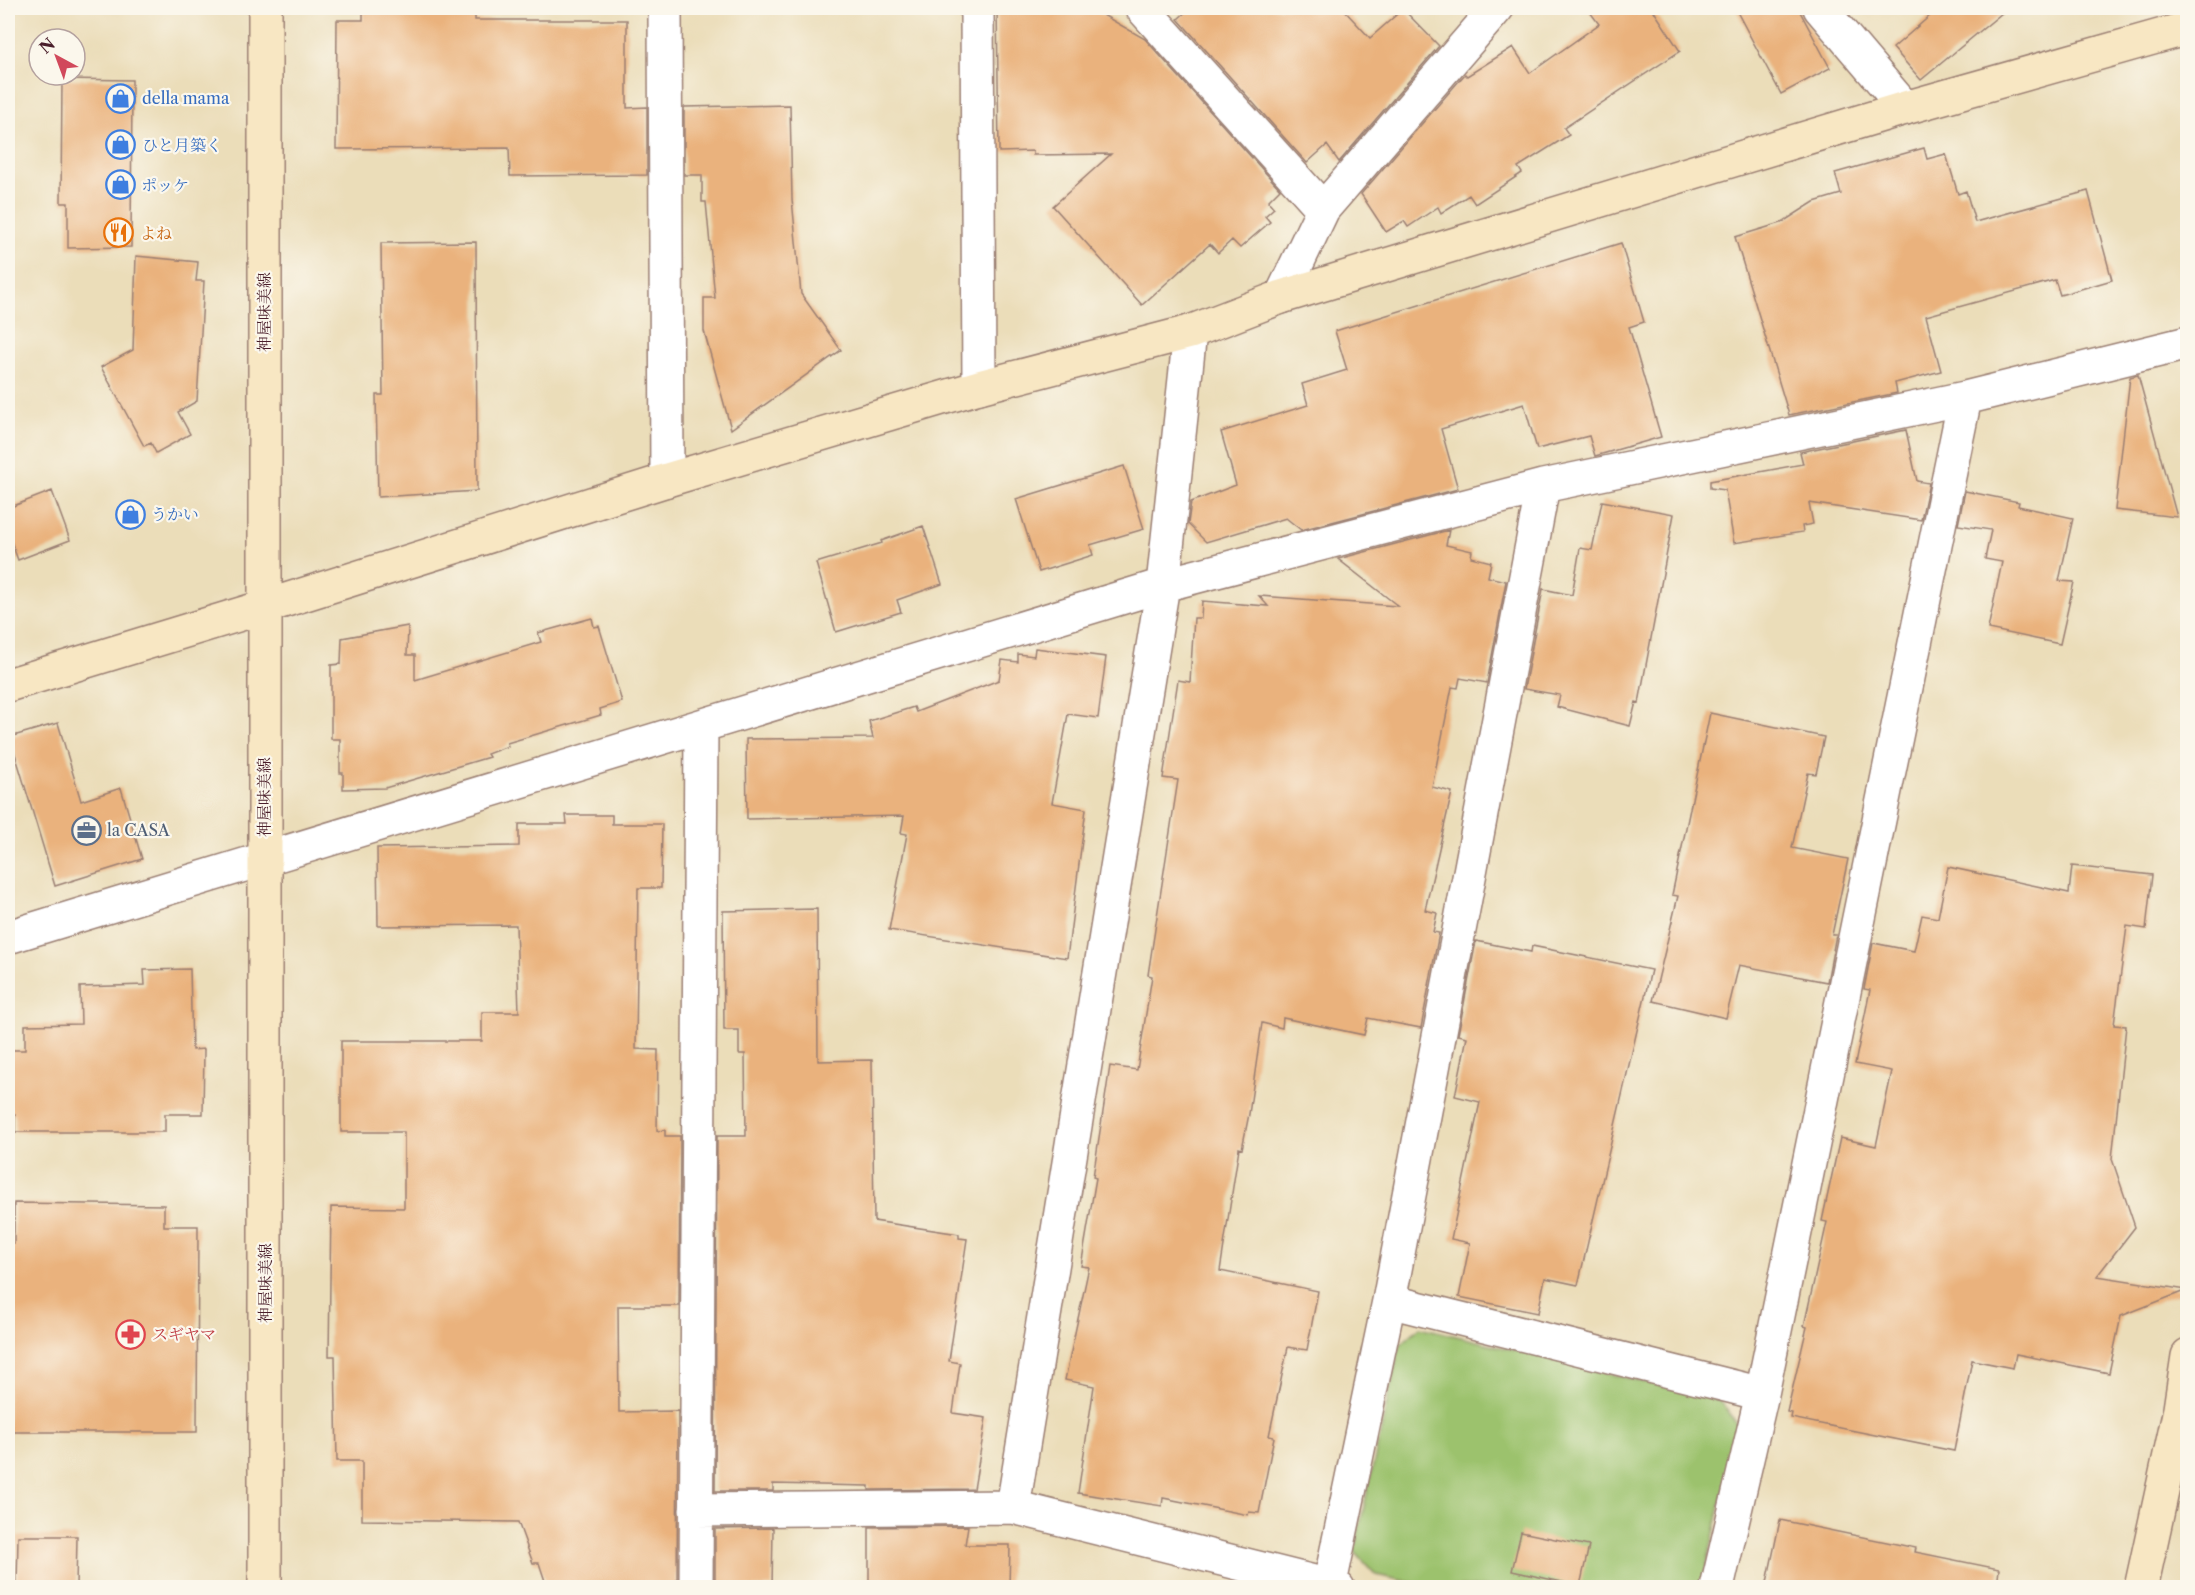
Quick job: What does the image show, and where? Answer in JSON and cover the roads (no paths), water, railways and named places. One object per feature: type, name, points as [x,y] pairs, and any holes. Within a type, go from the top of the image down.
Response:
[{"type":"street","name":"神屋味美線","points":[[265,8],[265,1587]]},
{"type":"street","points":[[665,8],[667,480]]},
{"type":"street","points":[[977,8],[979,387]]},
{"type":"street","points":[[1142,8],[1323,209]]},
{"type":"street","points":[[1281,297],[1323,209],[1497,8]]},
{"type":"street","points":[[1820,8],[1905,108]]},
{"type":"street","points":[[8,685],[264,608],[667,480],[979,387],[1190,332],[1281,297],[1905,108],[2187,28]]},
{"type":"street","points":[[1013,1507],[1163,585],[1190,332]]},
{"type":"street","points":[[8,937],[265,861],[1163,585],[1543,486],[1965,398],[2187,343]]},
{"type":"street","points":[[1717,1587],[1762,1394],[1965,398]]},
{"type":"street","points":[[696,1510],[1013,1507],[1332,1587],[1389,1301],[1543,486]]},
{"type":"street","points":[[696,1587],[701,727]]},
{"type":"street","points":[[1389,1301],[1762,1394]]},
{"type":"street","points":[[2141,1587],[2180,1409],[2187,1356]]},
{"type":"place","name":"della mama","points":[[121,98]]},
{"type":"place","name":"ひと月築く","points":[[121,145]]},
{"type":"place","name":"ポッケ","points":[[120,185]]},
{"type":"place","name":"よね","points":[[119,233]]},
{"type":"place","name":"うかい","points":[[130,514]]},
{"type":"place","name":"la CASA","points":[[86,830]]},
{"type":"place","name":"スギヤマ","points":[[131,1334]]}]
